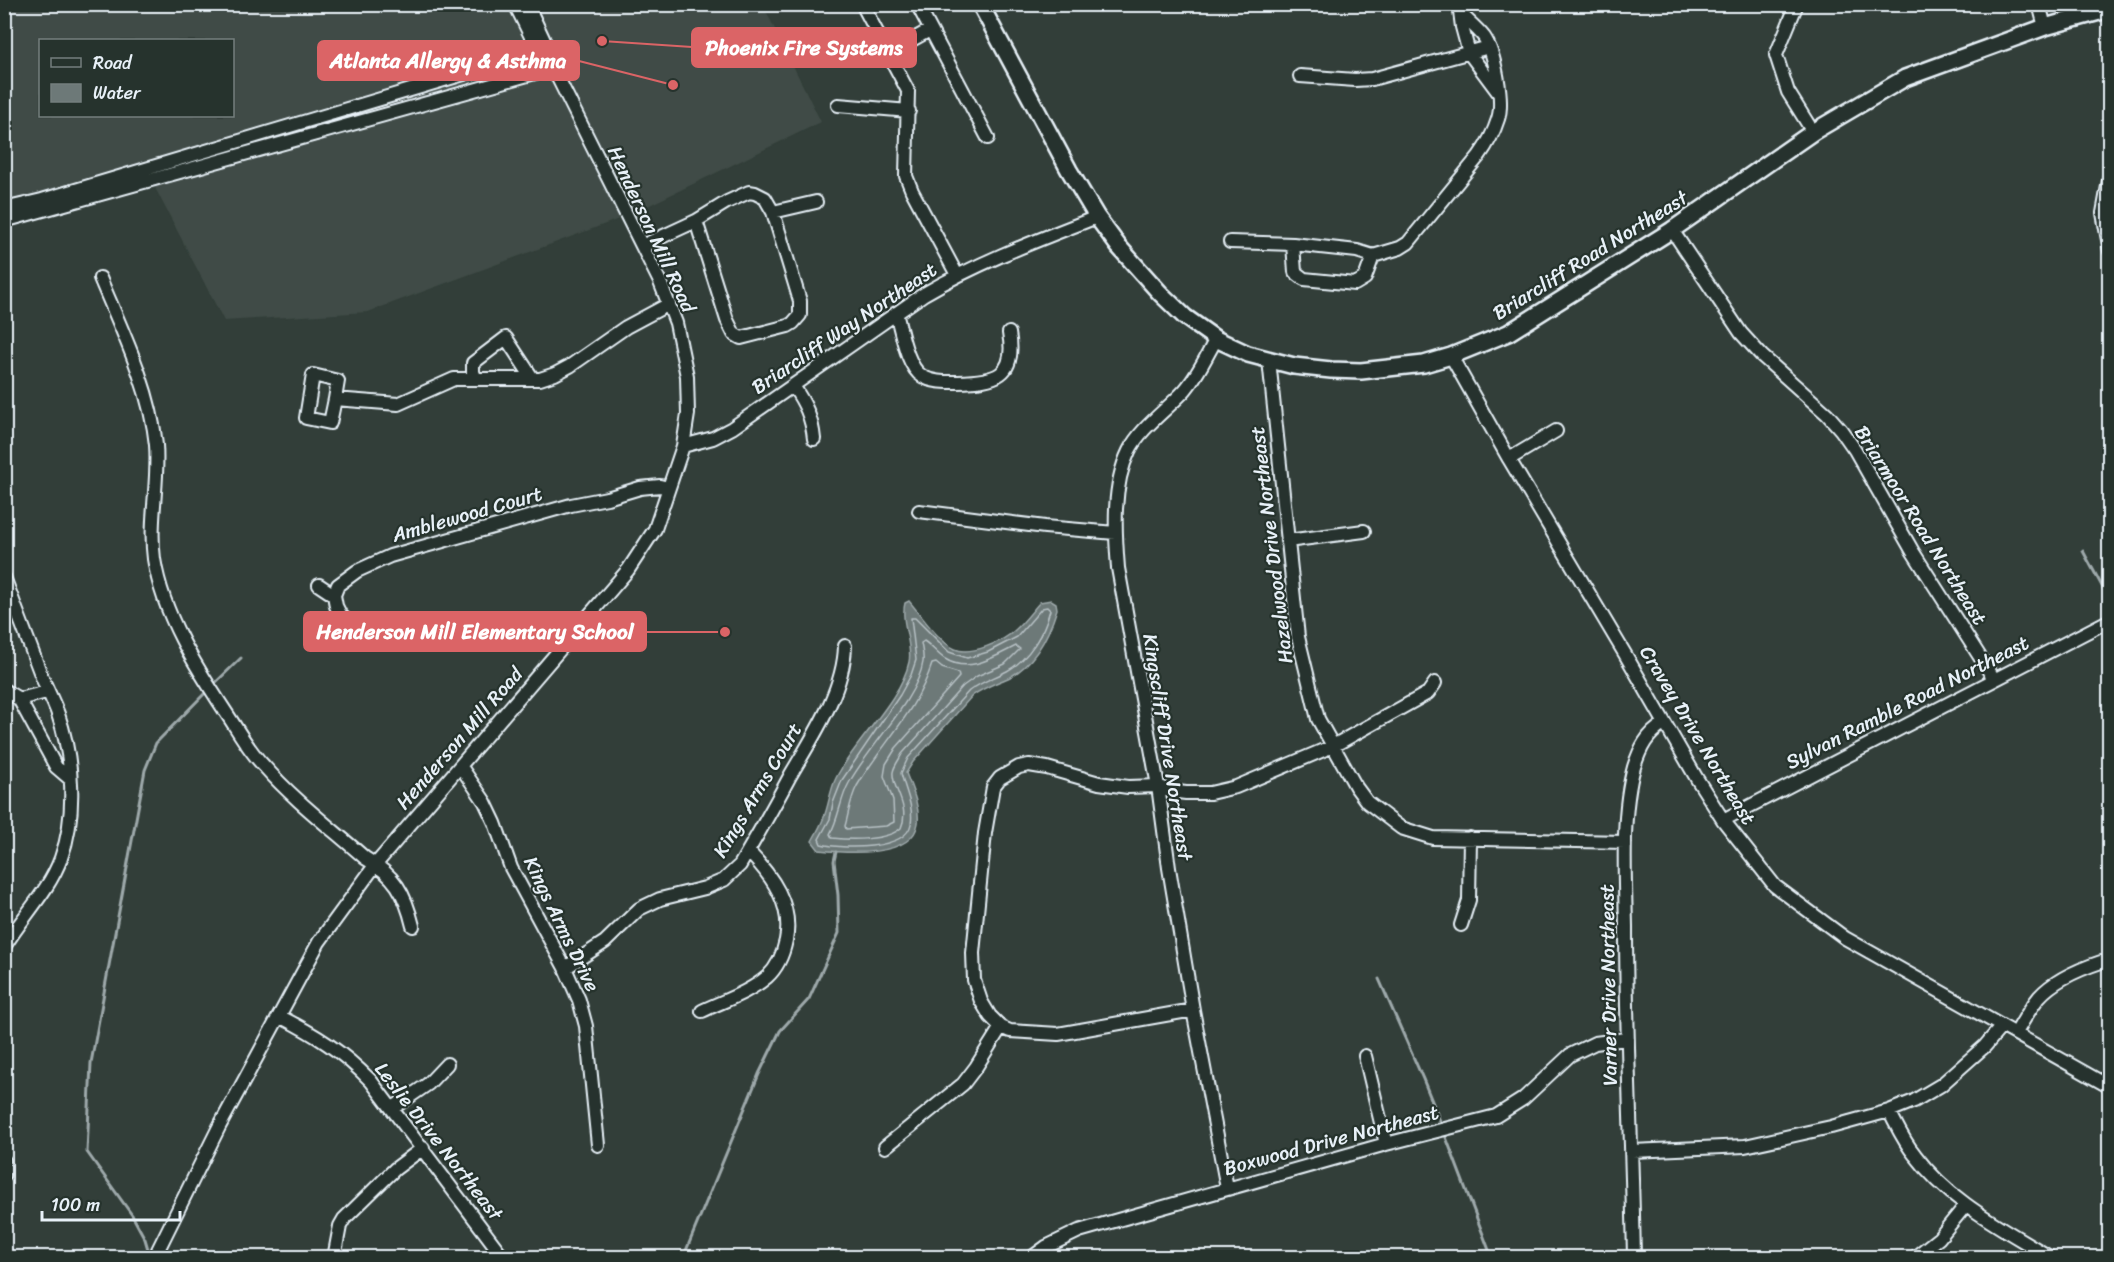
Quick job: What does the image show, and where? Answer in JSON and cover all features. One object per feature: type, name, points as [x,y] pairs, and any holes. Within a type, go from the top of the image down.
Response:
[{"type":"main road","name":"Briarcliff Road Northeast","points":[[980,4],[1069,170],[1097,217],[1119,247],[1160,294],[1185,317],[1216,339],[1248,354],[1322,369],[1361,371],[1425,364],[1508,333],[1672,230],[1813,132],[1905,78],[2045,27],[2109,9]]},
{"type":"street","name":"Henderson Mill Road","points":[[154,1256],[219,1127],[319,942],[376,864],[628,570],[655,530],[683,446],[688,414],[687,376],[676,323],[669,304],[553,68],[515,4]]},
{"type":"street","name":"Henderson Mill Road","points":[[527,4],[544,51]]},
{"type":"street","points":[[862,4],[908,92],[906,176],[957,275]]},
{"type":"street","points":[[917,4],[988,138]]},
{"type":"street","points":[[1797,4],[1776,55],[1788,92],[1813,132]]},
{"type":"street","points":[[2039,4],[2045,27]]},
{"type":"street","points":[[1230,242],[1293,244],[1373,256],[1400,248],[1408,243],[1479,156],[1499,118],[1498,78],[1489,47],[1484,37],[1460,9]]},
{"type":"street","points":[[1460,9],[1469,53],[1498,92]]},
{"type":"street","points":[[888,53],[930,30]]},
{"type":"street","points":[[1300,76],[1372,79],[1489,47]]},
{"type":"street","points":[[4,209],[53,197],[544,51]]},
{"type":"street","points":[[4,221],[553,68]]},
{"type":"street","points":[[838,105],[909,111]]},
{"type":"street","points":[[2109,175],[2103,213],[2109,251]]},
{"type":"street","points":[[642,246],[749,192],[765,198],[773,212],[800,301],[800,315],[793,324],[742,344],[727,320],[696,220]]},
{"type":"street","points":[[773,212],[816,202]]},
{"type":"street","name":"Briarcliff Way Northeast","points":[[683,446],[713,438],[732,428],[896,313],[957,275],[990,259],[1097,217]]},
{"type":"street","name":"Briarmoor Road Northeast","points":[[1672,230],[1741,333],[1762,356],[1827,414],[1841,430],[1855,450],[1913,552],[1994,679]]},
{"type":"street","points":[[1293,244],[1295,272],[1304,279],[1355,284],[1365,278],[1373,256]]},
{"type":"street","points":[[100,278],[131,351],[152,418],[156,449],[152,520],[154,558],[161,591],[175,625],[199,671],[262,765],[282,785],[395,881],[407,902],[413,926]]},
{"type":"street","points":[[335,399],[398,404],[454,379],[534,379],[555,374],[626,327],[669,304]]},
{"type":"street","points":[[896,313],[912,365],[920,379],[940,382],[985,381],[997,377],[1006,366],[1012,348],[1009,333]]},
{"type":"street","points":[[476,378],[472,372],[473,363],[506,338],[534,379]]},
{"type":"street","name":"Kingscliff Drive Northeast","points":[[1216,339],[1202,366],[1185,390],[1135,441],[1129,451],[1120,478],[1115,533],[1118,568],[1158,786],[1193,1010],[1227,1188]]},
{"type":"street","name":"Cravey Drive Northeast","points":[[1451,356],[1509,459],[1723,820],[1775,886],[1845,938],[2109,1087]]},
{"type":"street","name":"Hazelwood Drive Northeast","points":[[1269,360],[1298,637],[1318,719],[1356,787],[1367,802],[1401,828],[1432,838],[1625,842]]},
{"type":"street","points":[[794,386],[812,421],[814,439]]},
{"type":"street","points":[[1509,459],[1556,431]]},
{"type":"street","name":"Amblewood Court","points":[[334,595],[338,585],[357,571],[390,556],[639,488],[660,486],[668,488]]},
{"type":"street","points":[[920,511],[1045,527],[1115,533]]},
{"type":"street","points":[[1287,541],[1364,531]]},
{"type":"street","points":[[4,577],[64,734],[71,800],[61,858],[49,883],[4,947]]},
{"type":"street","points":[[319,585],[334,595],[340,614],[357,632]]},
{"type":"street","name":"Sylvan Ramble Road Northeast","points":[[1723,820],[2109,620]]},
{"type":"street","name":"Kings Arms Court","points":[[565,968],[606,942],[639,909],[660,899],[705,888],[724,880],[740,865],[828,705],[845,659],[845,646]]},
{"type":"street","points":[[1193,1010],[1058,1034],[1018,1032],[1001,1027],[990,1016],[981,1001],[974,980],[973,953],[985,833],[993,787],[1000,778],[1019,767],[1029,765],[1128,788],[1158,786],[1170,791],[1210,793],[1236,787],[1333,746],[1428,693],[1435,683]]},
{"type":"street","points":[[4,690],[19,699],[56,767],[70,779]]},
{"type":"street","points":[[19,699],[47,692]]},
{"type":"street","name":"Varner Drive Northeast","points":[[1634,1257],[1632,1150],[1626,1039],[1626,822],[1634,768],[1643,743],[1653,730],[1664,723]]},
{"type":"street","name":"Kings Arms Drive","points":[[461,767],[485,802],[511,868],[565,968],[579,1000],[586,1026],[598,1145]]},
{"type":"street","points":[[1461,925],[1468,900],[1470,838]]},
{"type":"street","points":[[702,1011],[747,990],[766,978],[778,966],[785,947],[788,927],[785,904],[766,870],[748,851]]},
{"type":"street","points":[[2016,1033],[2032,1005],[2049,988],[2075,972],[2101,962]]},
{"type":"street","name":"Leslie Drive Northeast","points":[[279,1016],[331,1045],[371,1081],[423,1148],[501,1257]]},
{"type":"street","points":[[1632,1150],[1745,1146],[1831,1127],[1889,1111],[1914,1101],[1941,1085],[1985,1047],[2002,1026]]},
{"type":"street","points":[[885,1147],[963,1084],[1001,1027]]},
{"type":"street","name":"Boxwood Drive Northeast","points":[[1031,1257],[1079,1231],[1386,1144],[1496,1116],[1523,1099],[1570,1055],[1595,1043],[1626,1039]]},
{"type":"street","points":[[1365,1056],[1386,1144]]},
{"type":"street","points":[[393,1108],[428,1084],[447,1064]]},
{"type":"street","points":[[1889,1111],[1913,1154],[1933,1178],[1965,1206],[2051,1257]]},
{"type":"street","points":[[334,1257],[340,1226],[344,1219],[395,1169],[423,1148]]},
{"type":"street","points":[[4,1161],[4,1175]]},
{"type":"street","points":[[1914,1257],[1939,1238],[1965,1206]]},
{"type":"shaded area","points":[[5,5],[763,5],[821,122],[627,216],[368,312],[224,321],[151,180],[5,217]]},
{"type":"water","points":[[1051,600],[1056,603],[1057,609],[1050,629],[1034,656],[1010,677],[972,696],[913,762],[906,773],[918,810],[918,823],[913,835],[904,843],[876,851],[819,850],[812,841],[824,817],[836,778],[897,691],[909,662],[904,618],[905,603],[909,601],[936,634],[949,645],[961,651],[969,651],[986,647],[1010,635],[1040,602]]},
{"type":"waterway","points":[[2083,551],[2110,601]]},
{"type":"waterway","points":[[212,686],[241,658]]},
{"type":"waterway","points":[[150,1256],[145,1239],[132,1215],[87,1152],[91,1063],[145,770],[156,743],[207,691]]},
{"type":"waterway","points":[[683,1258],[759,1074],[780,1031],[809,999],[839,933],[834,861],[836,852]]},
{"type":"waterway","points":[[1379,979],[1442,1126]]},
{"type":"waterway","points":[[1444,1132],[1492,1258]]},
{"type":"place","name":"Phoenix Fire Systems","points":[[602,41]]},
{"type":"place","name":"Atlanta Allergy & Asthma","points":[[673,85]]},
{"type":"place","name":"Henderson Mill Elementary School","points":[[725,632]]}]
